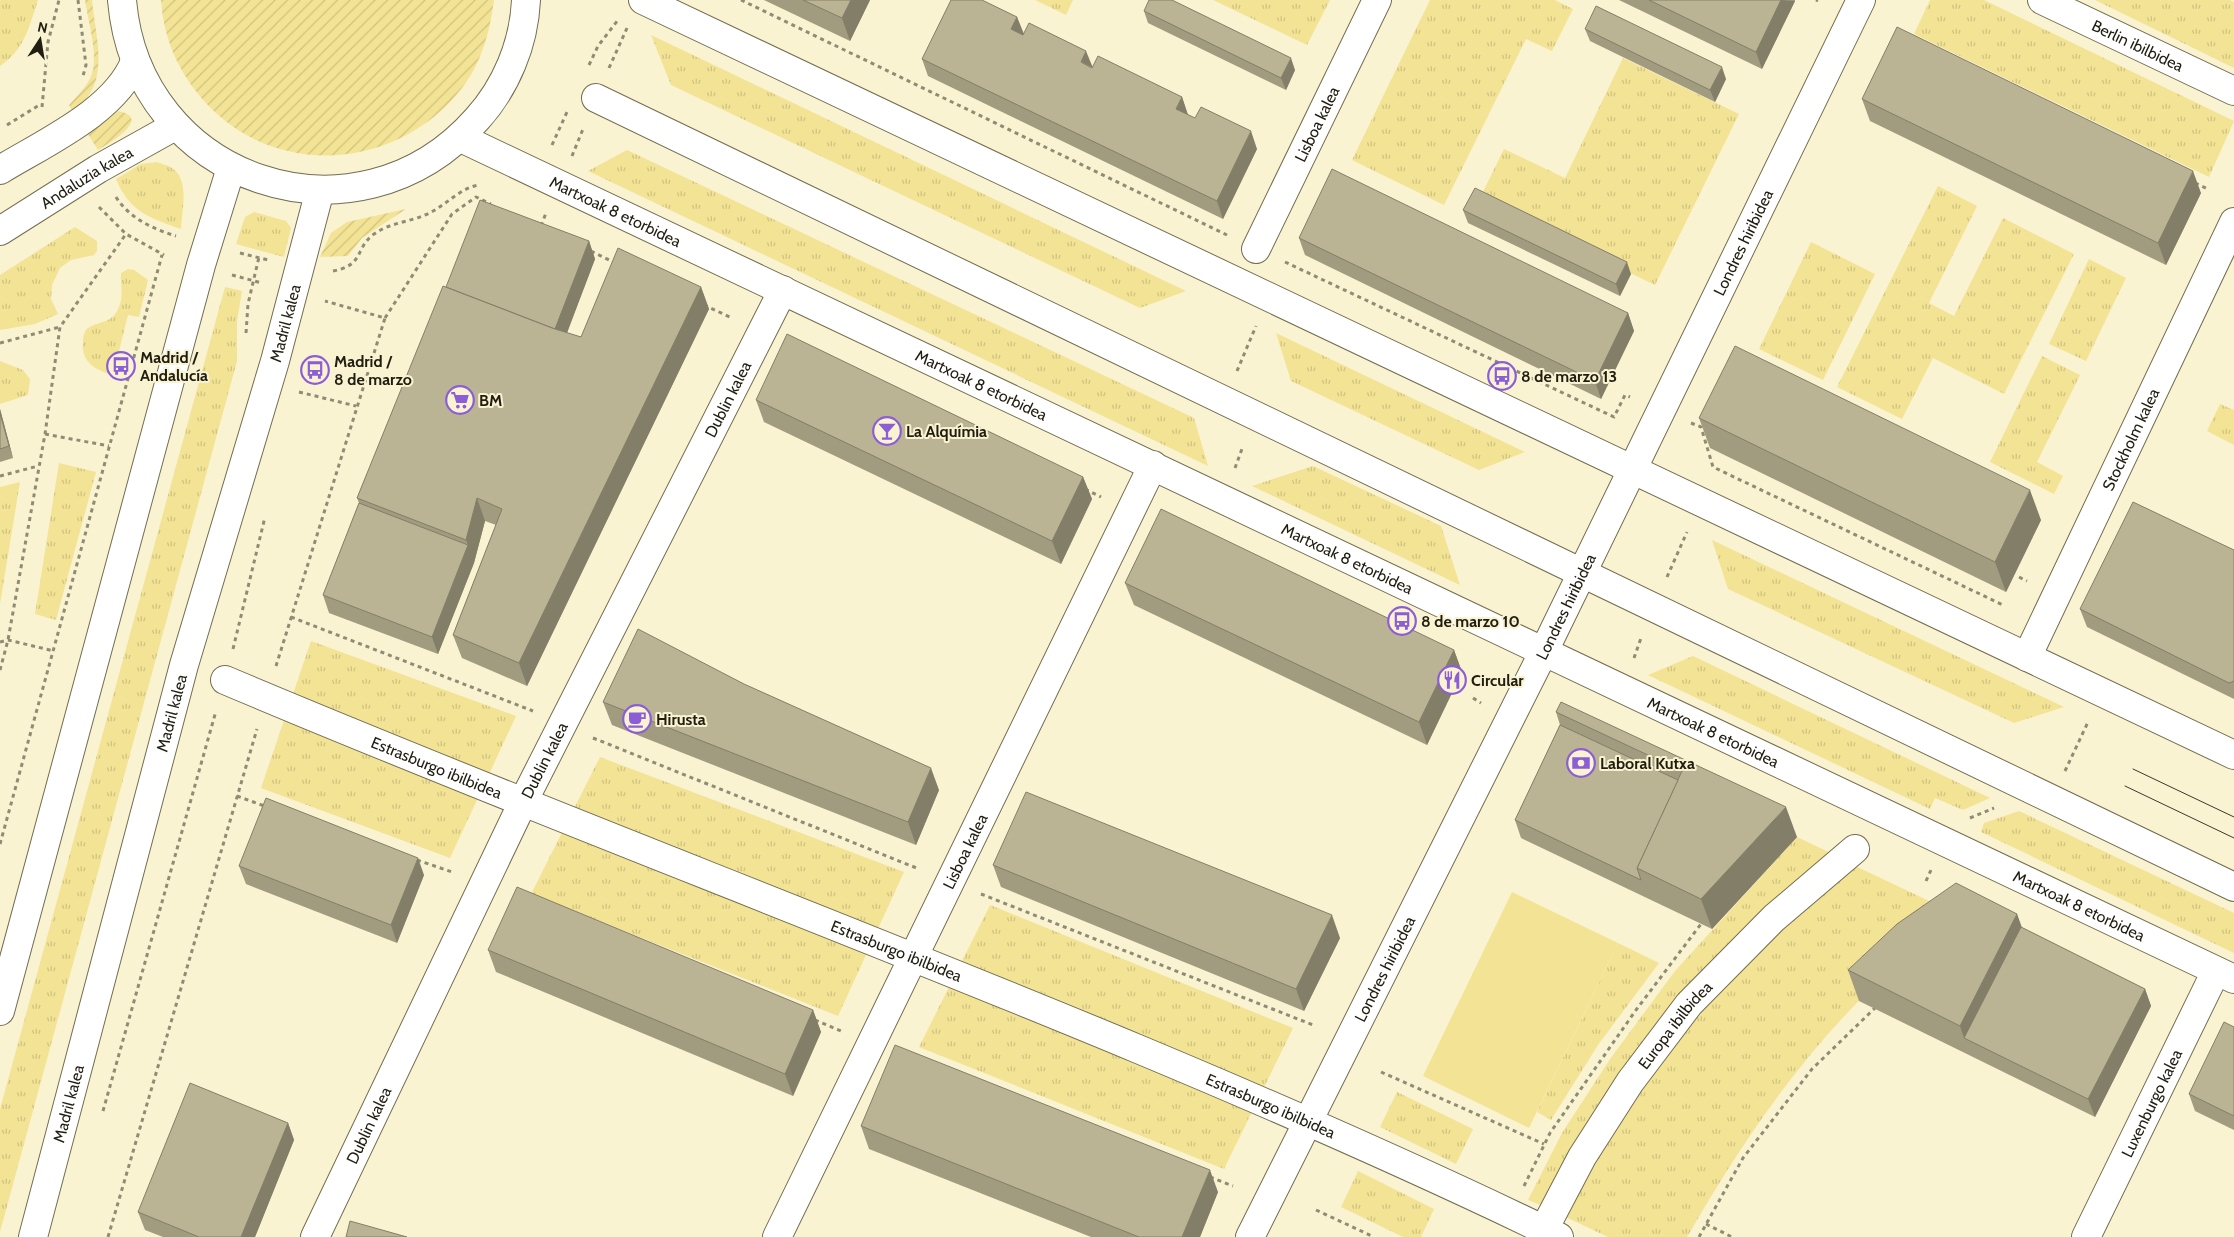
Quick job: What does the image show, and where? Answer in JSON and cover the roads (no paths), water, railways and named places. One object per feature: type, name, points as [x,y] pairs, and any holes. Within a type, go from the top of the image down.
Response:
[{"type":"street","points":[[122,0],[124,24],[135,61],[152,95],[176,126],[202,149],[230,168],[274,184],[320,190],[358,188],[395,177],[430,161],[460,138],[492,102],[514,60],[525,14],[526,0]]},
{"type":"street","points":[[643,0],[2234,755]]},
{"type":"street","name":"Lisboa kalea","points":[[1256,249],[1377,0]]},
{"type":"street","name":"Londres hiribidea","points":[[1250,1237],[1544,651],[1862,0]]},
{"type":"street","name":"Berlin ibilbidea","points":[[2042,0],[2234,91]]},
{"type":"street","points":[[0,170],[71,128],[97,108],[129,77],[135,61]]},
{"type":"street","points":[[596,98],[2234,887]]},
{"type":"street","name":"Andaluzia kalea","points":[[0,231],[98,169],[176,126]]},
{"type":"street","name":"Martxoak 8 etorbidea","points":[[460,138],[2225,975]]},
{"type":"street","points":[[0,1011],[201,265],[230,168]]},
{"type":"street","name":"Madril kalea","points":[[32,1237],[184,665],[274,361],[320,190]]},
{"type":"street","name":"Stockholm kalea","points":[[2027,656],[2234,222]]},
{"type":"street","name":"Dublin kalea","points":[[315,1237],[523,802],[783,290]]},
{"type":"street","name":"Lisboa kalea","points":[[777,1237],[1153,465]]},
{"type":"street","name":"Estrasburgo ibilbidea","points":[[225,680],[523,802],[914,956],[1308,1121],[1548,1234]]},
{"type":"street","name":"Europa ibilbidea","points":[[1548,1234],[1582,1157],[1624,1091],[1689,1004],[1774,918],[1855,849]]},
{"type":"street","name":"Luxenburgo kalea","points":[[2086,1237],[2225,975]]},
{"type":"tram line","points":[[2133,769],[2234,817]]},
{"type":"tram line","points":[[2125,786],[2234,838]]},
{"type":"place","name":"Madrid / Andalucía","points":[[121,366]]},
{"type":"place","name":"Madrid / 8 de marzo","points":[[315,370]]},
{"type":"place","name":"8 de marzo 13","points":[[1502,376]]},
{"type":"place","name":"BM","points":[[460,400]]},
{"type":"place","name":"La Alquímia","points":[[887,431]]},
{"type":"place","name":"8 de marzo 10","points":[[1402,621]]},
{"type":"place","name":"Circular","points":[[1452,680]]},
{"type":"place","name":"Hirusta","points":[[637,719]]},
{"type":"place","name":"Laboral Kutxa","points":[[1581,763]]}]
